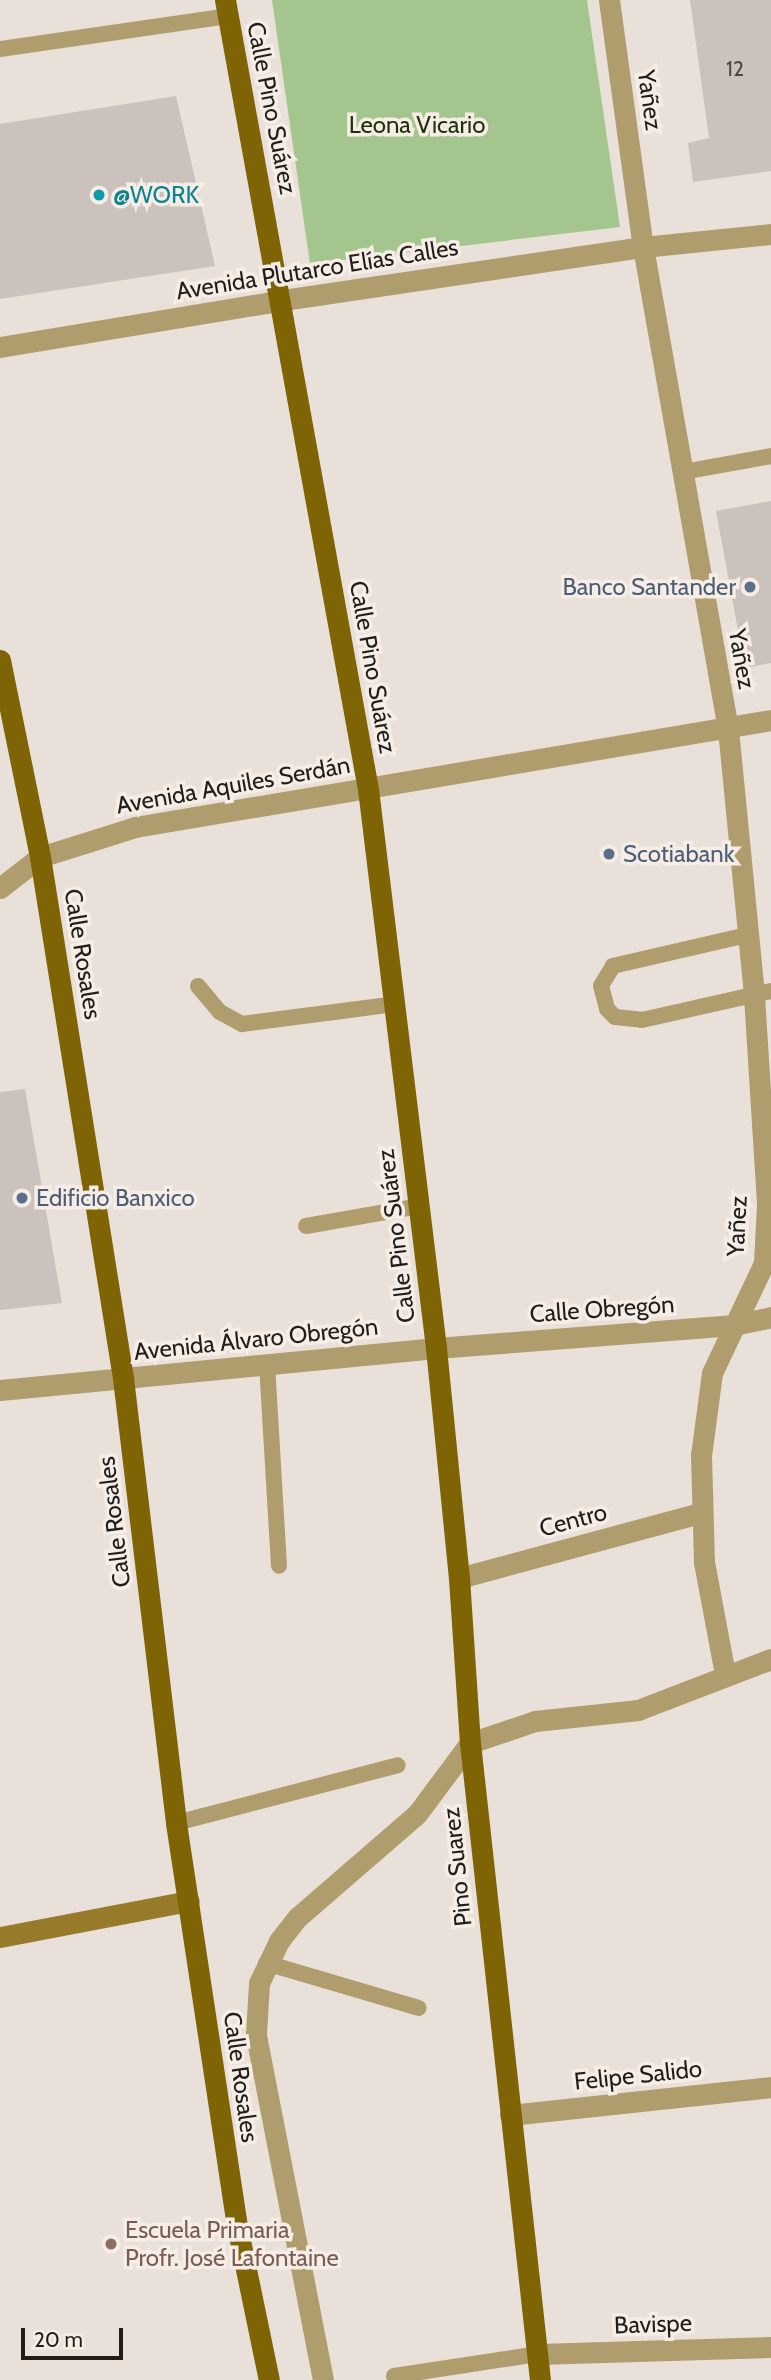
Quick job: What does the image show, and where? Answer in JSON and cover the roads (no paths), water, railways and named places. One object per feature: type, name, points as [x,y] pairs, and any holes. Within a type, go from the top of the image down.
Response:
[{"type":"main road","name":"Calle Pino Suárez","points":[[226,8],[282,300],[368,789],[436,1348]]},
{"type":"main road","name":"Calle Rosales","points":[[0,660],[40,857],[123,1378],[176,1823],[236,2221],[269,2380]]},
{"type":"main road","name":"Pino Suarez","points":[[436,1348],[460,1578],[470,1743],[540,2380]]},
{"type":"street","name":"Yañez","points":[[609,0],[643,247],[728,729],[747,935],[762,993],[767,1203],[764,1263],[712,1373],[700,1513],[704,1562],[725,1674]]},
{"type":"street","name":"Avenida Plutarco Elías Calles","points":[[0,347],[282,300],[643,247],[771,234]]},
{"type":"street","name":"Avenida Aquiles Serdán","points":[[40,857],[135,827],[771,720]]},
{"type":"street","points":[[0,888],[40,857]]},
{"type":"street","name":"Calle Obregón","points":[[436,1348],[734,1325],[771,1317]]},
{"type":"street","name":"Avenida Álvaro Obregón","points":[[0,1390],[436,1348]]},
{"type":"street","name":"Centro","points":[[460,1578],[700,1513]]},
{"type":"street","points":[[470,1743],[535,1721],[638,1710],[725,1674],[771,1659]]},
{"type":"street","name":"Calle Rosales","points":[[323,2380],[260,2075],[255,2007],[266,1963],[298,1917],[417,1814],[470,1743]]},
{"type":"street","points":[[0,1937],[188,1901]]},
{"type":"street","name":"Felipe Salido","points":[[510,2115],[771,2087]]},
{"type":"street","name":"Bavispe","points":[[537,2354],[771,2347]]},
{"type":"lane","points":[[0,49],[226,8]]},
{"type":"lane","points":[[683,472],[771,456]]},
{"type":"lane","points":[[747,935],[624,962],[613,967],[601,986],[607,1009],[625,1020],[762,993]]},
{"type":"lane","points":[[198,986],[220,1012],[242,1024],[395,1004]]},
{"type":"lane","points":[[306,1226],[419,1206]]},
{"type":"lane","points":[[267,1364],[279,1566]]},
{"type":"lane","points":[[176,1823],[398,1766]]},
{"type":"lane","points":[[266,1963],[419,2008]]},
{"type":"lane","points":[[394,2376],[537,2354]]},
{"type":"place","name":"@WORK","points":[[99,195]]},
{"type":"place","name":"Banco Santander","points":[[750,587]]},
{"type":"place","name":"Scotiabank","points":[[609,854]]},
{"type":"place","name":"Edificio Banxico","points":[[22,1198]]},
{"type":"place","name":"Escuela Primaria Profr. José Lafontaine","points":[[111,2244]]},
{"type":"park label","name":"Leona Vicario","points":[[417,125]]}]
